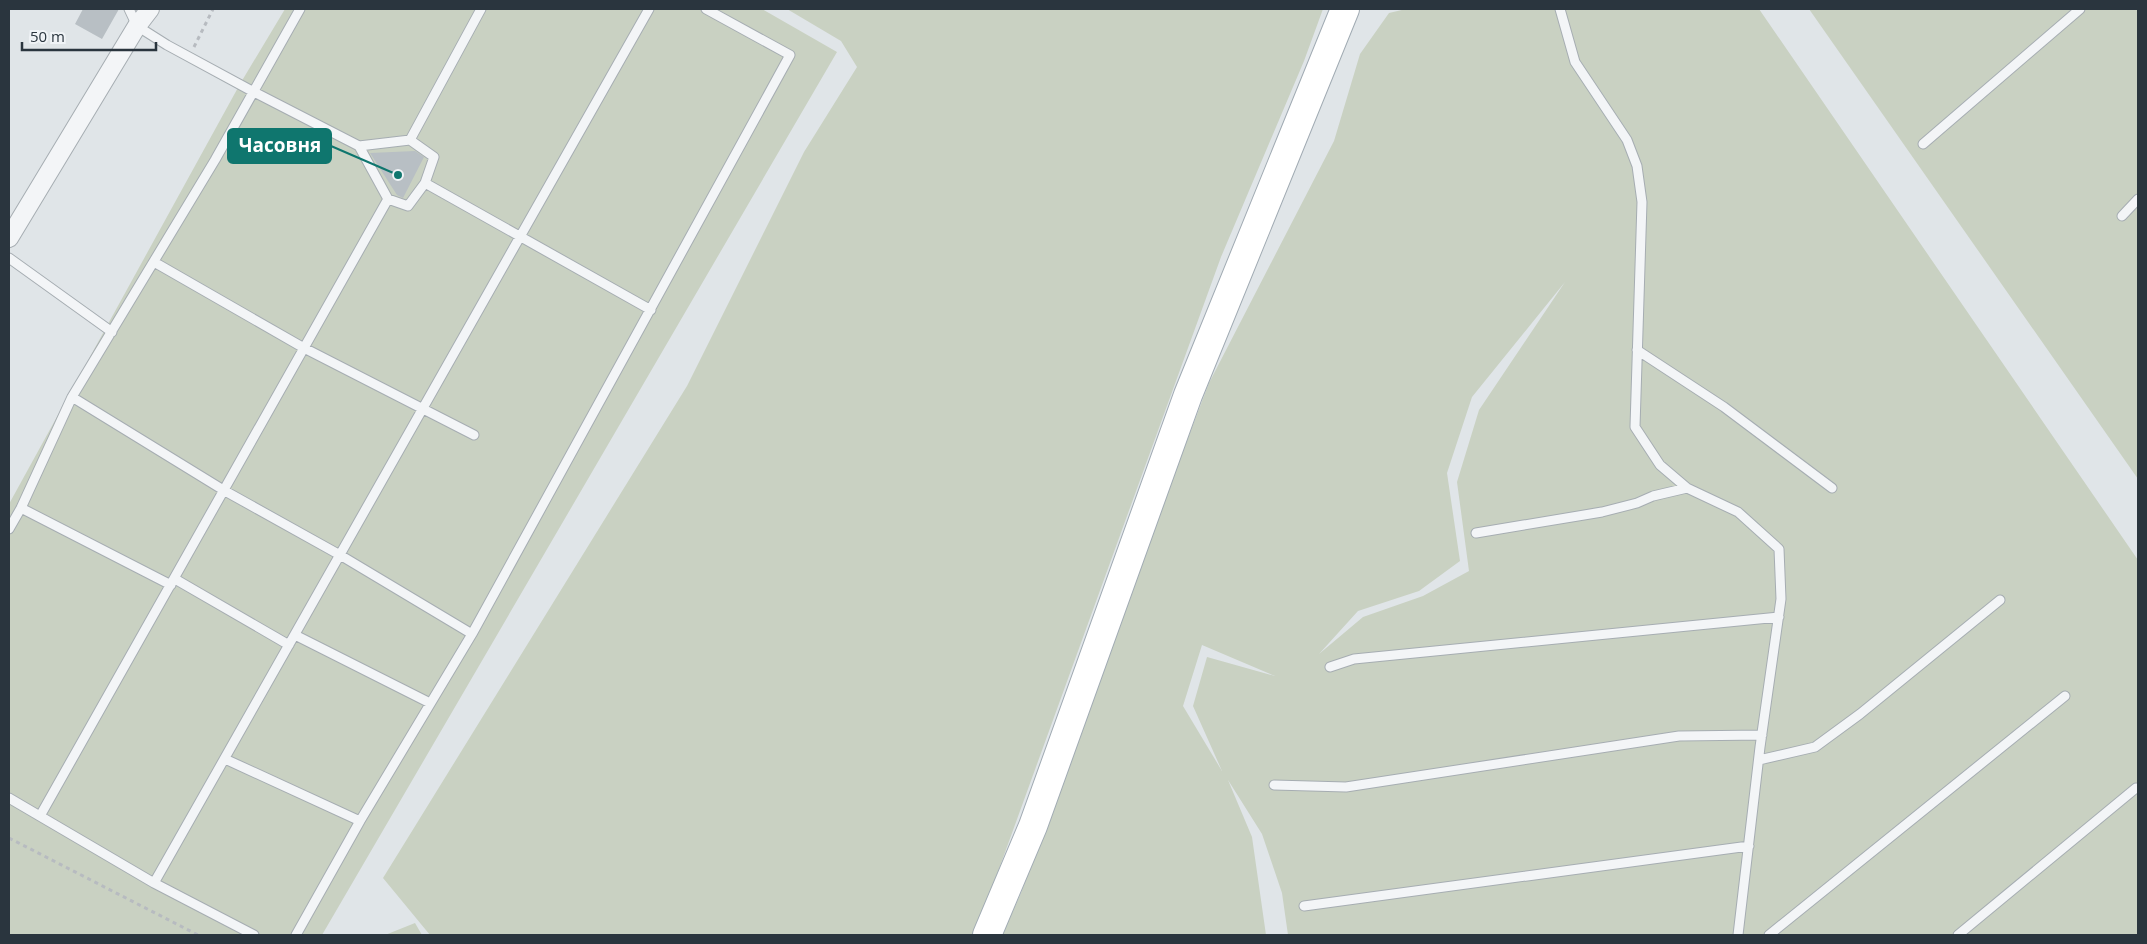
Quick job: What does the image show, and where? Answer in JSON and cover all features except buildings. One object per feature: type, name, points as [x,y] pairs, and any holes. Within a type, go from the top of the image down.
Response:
[{"type":"main road","points":[[986,935],[1033,826],[1188,395],[1345,9]]},
{"type":"street","points":[[9,238],[137,26],[150,9]]},
{"type":"lane","points":[[129,9],[137,26],[252,92],[359,146],[410,140],[434,157],[426,183],[408,206],[388,199],[359,146]]},
{"type":"lane","points":[[9,529],[21,508],[72,397],[215,160],[300,9]]},
{"type":"lane","points":[[410,140],[481,9]]},
{"type":"lane","points":[[154,883],[649,9]]},
{"type":"lane","points":[[296,935],[360,821],[472,634],[790,55],[706,9]]},
{"type":"lane","points":[[1560,9],[1575,62],[1627,140],[1637,166],[1642,202],[1634,427],[1660,465],[1687,488],[1738,512],[1779,549],[1781,599],[1762,735],[1738,935]]},
{"type":"lane","points":[[1923,144],[2080,9]]},
{"type":"lane","points":[[426,183],[651,310]]},
{"type":"lane","points":[[40,816],[388,199]]},
{"type":"lane","points":[[2122,216],[2138,199]]},
{"type":"lane","points":[[9,258],[112,332]]},
{"type":"lane","points":[[154,262],[304,348],[474,435]]},
{"type":"lane","points":[[1637,350],[1724,407],[1832,488]]},
{"type":"lane","points":[[72,397],[225,491],[340,555],[472,634]]},
{"type":"lane","points":[[1476,533],[1602,512],[1637,503],[1653,496],[1687,488]]},
{"type":"lane","points":[[21,508],[173,582],[289,645]]},
{"type":"lane","points":[[1759,760],[1815,747],[1860,714],[2000,600]]},
{"type":"lane","points":[[1330,667],[1354,659],[1779,617]]},
{"type":"lane","points":[[295,634],[430,703]]},
{"type":"lane","points":[[1769,935],[2066,696]]},
{"type":"lane","points":[[1274,785],[1346,787],[1678,736],[1762,735]]},
{"type":"lane","points":[[224,759],[360,821]]},
{"type":"lane","points":[[1958,935],[2136,788]]},
{"type":"lane","points":[[9,798],[154,883],[254,935]]},
{"type":"lane","points":[[1304,906],[1749,846]]},
{"type":"path","points":[[190,57],[214,9]]},
{"type":"path","points":[[9,838],[198,935]]},
{"type":"green space","points":[[285,9],[762,9],[837,52],[322,935],[9,935],[9,504],[240,84]]},
{"type":"green space","points":[[787,9],[1323,9],[1304,61],[1221,257],[975,935],[430,935],[383,878],[687,386],[804,152],[857,67],[841,41]]},
{"type":"green space","points":[[1406,9],[1759,9],[2138,560],[2138,935],[1288,935],[1282,893],[1262,834],[1228,780],[1252,837],[1266,935],[1002,935],[1021,893],[1091,705],[1152,532],[1209,383],[1334,141],[1360,54],[1389,13]],"holes":[[[1565,282],[1479,410],[1457,482],[1469,571],[1423,596],[1363,617],[1319,654],[1358,611],[1419,591],[1460,561],[1447,473],[1472,397]],[[1202,645],[1275,676],[1207,657],[1193,706],[1222,771],[1183,706]]]},
{"type":"green space","points":[[1809,9],[2138,9],[2138,479]]},
{"type":"green space","points":[[415,923],[422,935],[385,935]]},
{"type":"place","name":"Часовня","points":[[398,175]]}]
